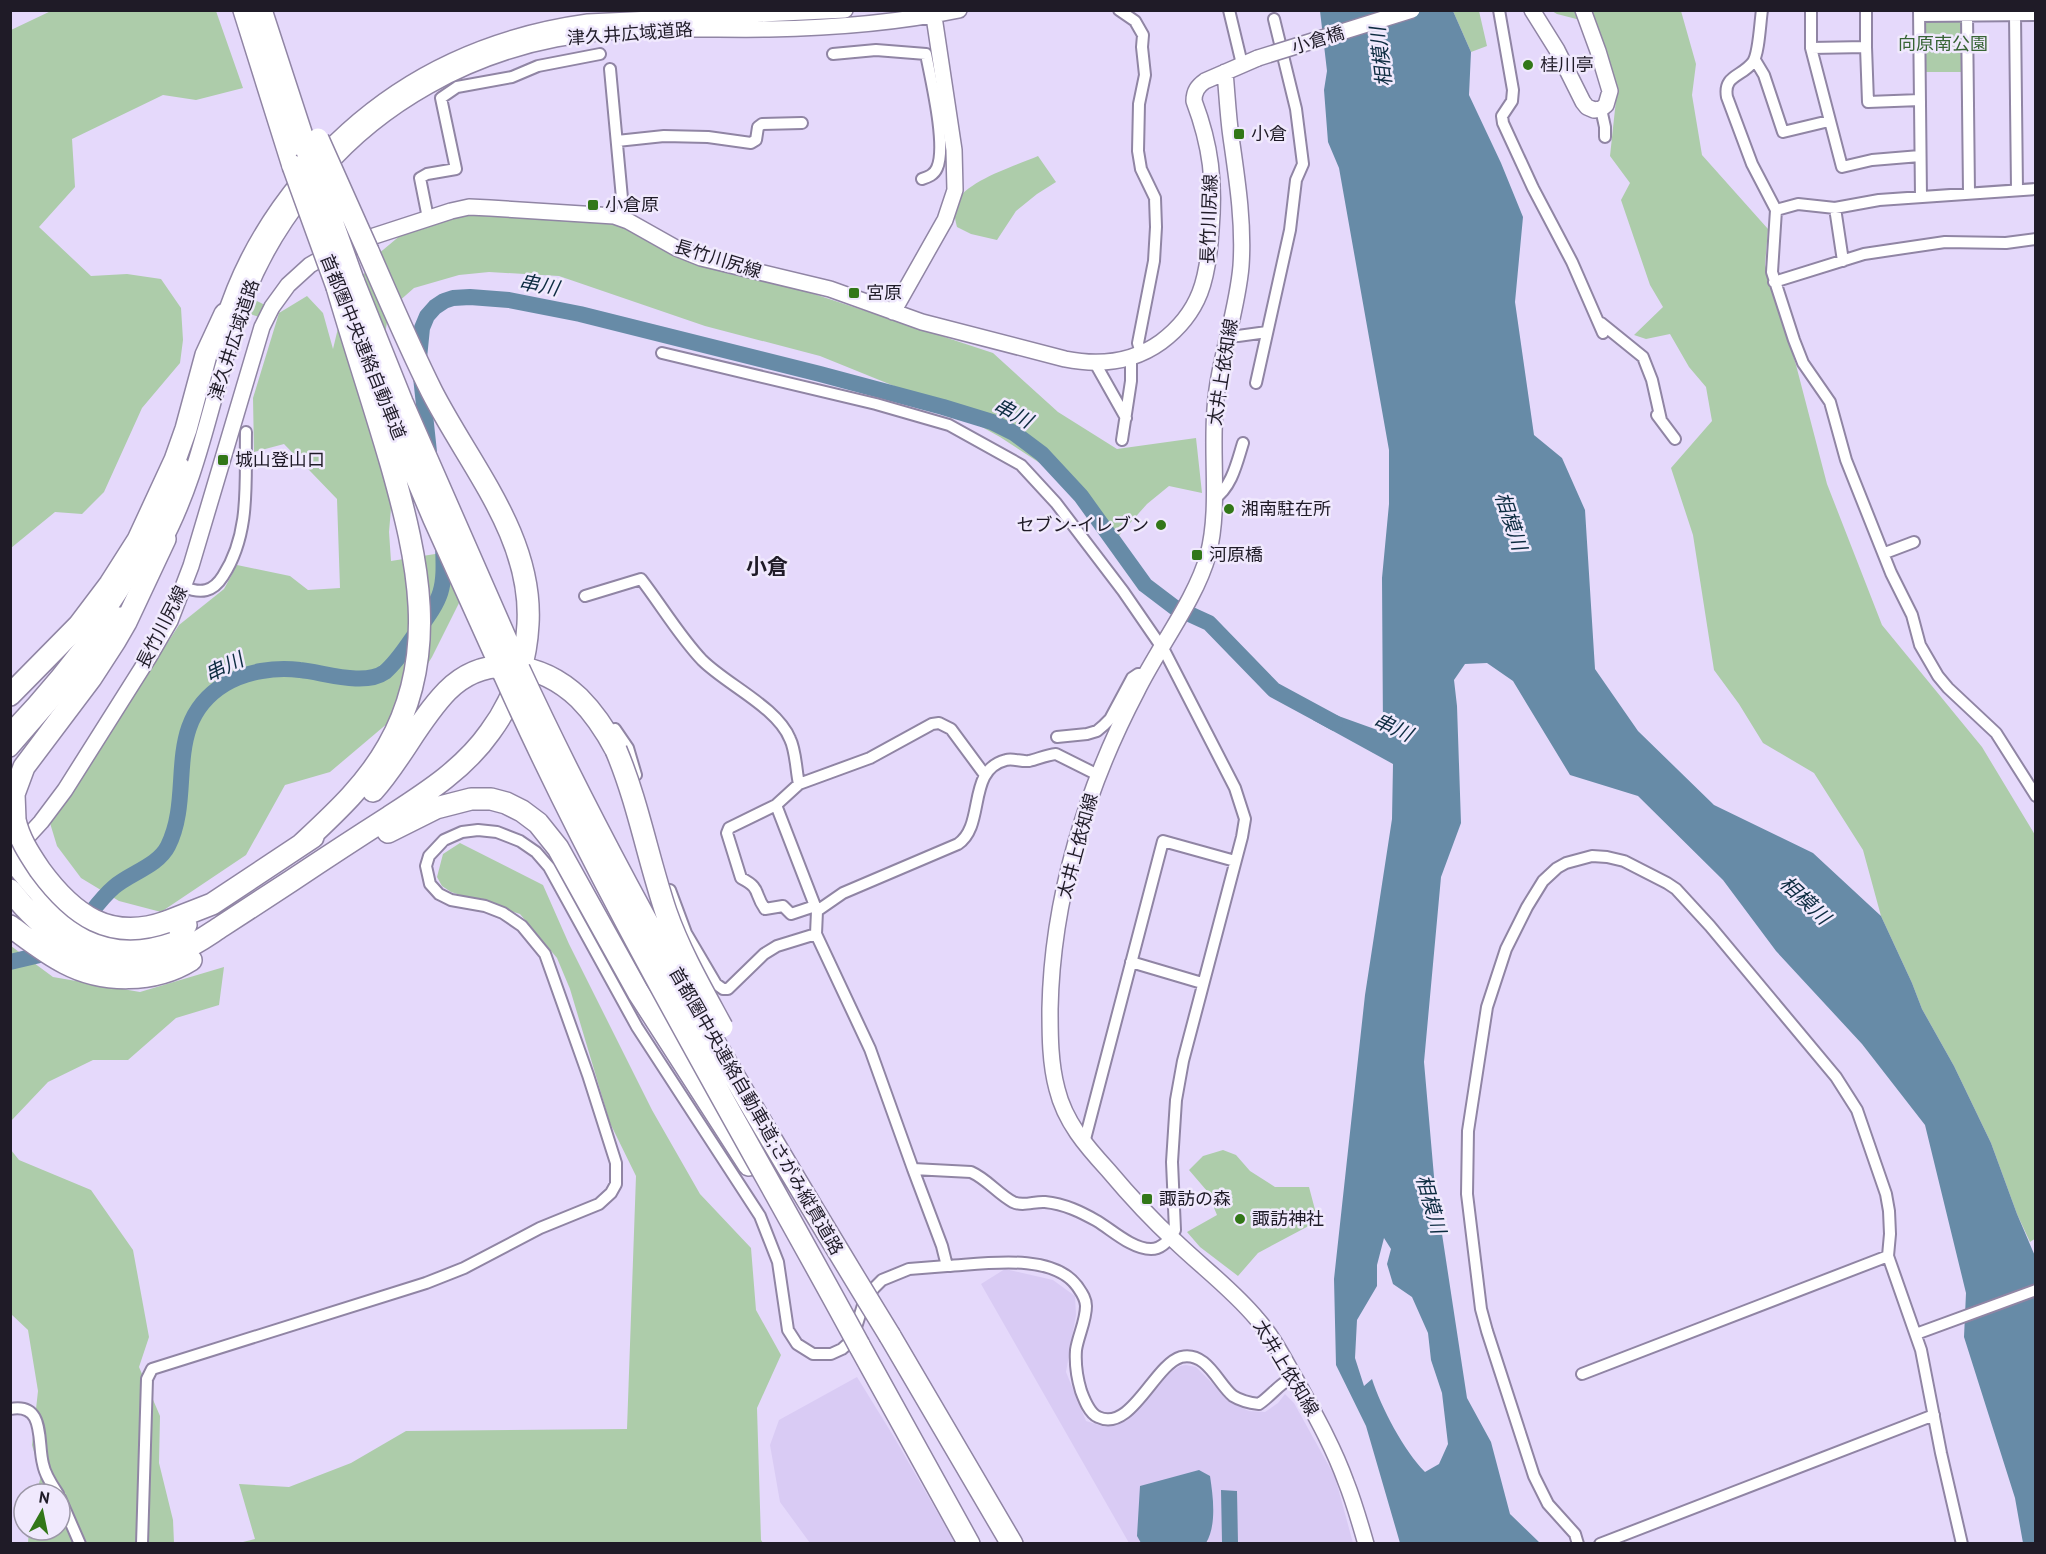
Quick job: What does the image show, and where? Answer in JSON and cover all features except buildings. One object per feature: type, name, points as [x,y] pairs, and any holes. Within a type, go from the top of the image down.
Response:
[{"type":"highway","name":"首都圏中央連絡自動車道","points":[[244,10],[282,85],[353,280],[512,671]]},
{"type":"highway","points":[[165,539],[115,641],[91,678],[24,766],[14,794],[15,820],[23,842],[36,864],[59,893],[80,912],[99,924],[129,930],[144,929],[198,956],[239,915],[442,781],[473,753],[498,721],[516,683],[526,644],[528,618],[527,591],[519,554],[505,519],[451,426],[306,152],[282,85],[263,16]]},
{"type":"highway","name":"首都圏中央連絡自動車道","points":[[306,152],[337,286],[434,519],[512,671]]},
{"type":"highway","points":[[302,844],[348,801],[377,764],[397,728],[413,684],[419,643],[419,598],[412,543],[337,286]]},
{"type":"highway","points":[[10,695],[79,625],[110,584],[138,540],[175,460],[206,355],[225,314]]},
{"type":"highway","points":[[10,890],[44,926],[62,939],[90,953],[126,961],[155,958],[174,943],[212,904],[356,808],[396,764],[433,707],[455,684],[474,672],[504,666],[528,668],[549,677],[578,698],[598,720],[622,765],[667,915],[690,966],[810,1188],[866,1281],[890,1336]]},
{"type":"highway","name":"首都圏中央連絡自動車道;さがみ縦貫道路","points":[[512,671],[569,812],[639,946],[969,1544]]},
{"type":"highway","name":"首都圏中央連絡自動車道;さがみ縦貫道路","points":[[512,671],[586,803],[662,950],[768,1136],[890,1336],[1012,1544]]},
{"type":"highway","points":[[322,860],[380,837],[425,813],[460,800],[496,801],[530,816],[545,830],[558,848],[633,984],[827,1287]]},
{"type":"highway","points":[[10,855],[54,909],[87,932],[105,938],[131,942],[148,940],[174,943]]},
{"type":"highway","points":[[10,926],[52,956],[89,973],[112,978],[156,974],[174,943]]},
{"type":"main road","name":"津久井広域道路","points":[[10,731],[60,675],[110,608],[154,533],[172,494],[185,456],[225,314],[242,273],[285,199],[340,136],[374,108],[409,84],[446,63],[506,39],[578,23],[845,10]]},
{"type":"main road","name":"津久井広域道路","points":[[10,750],[57,697],[103,639],[133,596],[165,539],[190,482],[237,318],[262,259],[283,222],[324,170],[351,142],[393,108],[438,81],[476,63],[515,49],[557,39],[642,30],[832,26],[958,10]]},
{"type":"main road","name":"小倉橋","points":[[1258,58],[1412,10]]},
{"type":"main road","points":[[1532,10],[1557,50],[1583,102],[1594,110],[1601,109],[1606,105],[1610,91],[1583,10]]},
{"type":"main road","points":[[893,312],[940,231],[953,200],[956,165],[942,112],[933,13]]},
{"type":"main road","name":"長竹川尻線","points":[[10,855],[65,790],[160,638],[184,587],[249,367],[266,318],[285,288],[306,268],[333,252],[363,240],[460,209],[476,207],[607,215],[621,218],[658,239],[695,255],[830,289],[922,322],[1073,360],[1095,363],[1114,362],[1156,345],[1178,327],[1193,307],[1205,282],[1210,252],[1213,178],[1208,142],[1194,97],[1197,86],[1205,81],[1258,58]]},
{"type":"main road","name":"太井上依知線","points":[[1225,72],[1236,165],[1241,267],[1216,396],[1211,543],[1207,560],[1191,596],[1145,674],[1121,721],[1098,775],[1068,874],[1056,942],[1051,984],[1052,1067],[1063,1108],[1084,1143],[1124,1190],[1171,1238],[1254,1314],[1266,1330],[1335,1456],[1366,1544]]},
{"type":"street","points":[[1119,10],[1135,21],[1143,35],[1145,75],[1139,104],[1138,151],[1140,169],[1155,198],[1156,227],[1154,261],[1122,440]]},
{"type":"street","points":[[1229,10],[1242,64]]},
{"type":"street","points":[[1499,10],[1514,90],[1512,101],[1502,116],[1503,123],[1533,188],[1572,262],[1603,333]]},
{"type":"street","points":[[1762,10],[1755,60],[1768,86],[1783,132],[1829,121]]},
{"type":"street","points":[[1811,10],[1811,48],[1842,167],[1872,160],[1920,156]]},
{"type":"street","points":[[1866,10],[1868,102],[1920,100]]},
{"type":"street","points":[[1920,197],[1919,14],[2036,15]]},
{"type":"street","points":[[1967,15],[1969,193]]},
{"type":"street","points":[[2015,15],[2017,190]]},
{"type":"street","points":[[1256,383],[1290,230],[1296,180],[1303,164],[1296,110],[1274,19]]},
{"type":"street","points":[[1811,48],[1866,47]]},
{"type":"street","points":[[833,54],[876,50],[926,54],[942,112],[941,149],[937,168],[932,176],[922,179]]},
{"type":"street","points":[[428,218],[420,178],[427,174],[456,169],[441,98],[457,87],[512,77],[538,66],[600,54]]},
{"type":"street","points":[[1755,60],[1730,80],[1725,88],[1752,164],[1776,210],[1772,272],[1803,363],[1830,402],[1846,460],[1891,573],[1912,615],[1920,645],[1938,676],[1948,688],[1996,733],[2036,796]]},
{"type":"street","points":[[610,69],[623,209],[621,218]]},
{"type":"street","points":[[1601,109],[1605,137]]},
{"type":"street","points":[[617,141],[664,136],[708,137],[751,143],[756,140],[758,127],[762,124],[802,123]]},
{"type":"street","points":[[1776,210],[1798,204],[1835,208],[1879,200],[2036,189]]},
{"type":"street","points":[[1835,208],[1843,261]]},
{"type":"street","points":[[1774,282],[1864,254],[1945,243],[2006,243],[2036,239]]},
{"type":"street","points":[[1596,319],[1643,357],[1652,380],[1661,420]]},
{"type":"street","points":[[1228,333],[1238,336],[1267,332]]},
{"type":"street","points":[[662,353],[949,425],[1021,465],[1056,503],[1162,644],[1235,788],[1245,819],[1202,983],[1176,1100],[1172,1162],[1175,1230],[1171,1238],[1161,1246],[1151,1249],[1138,1246],[1070,1206],[1044,1202],[1021,1204],[1013,1202],[980,1176],[971,1172],[913,1169]]},
{"type":"street","points":[[1095,363],[1126,418]]},
{"type":"street","points":[[1653,409],[1675,439]]},
{"type":"street","points":[[184,587],[195,592],[210,590],[233,562],[243,528],[246,432]]},
{"type":"street","points":[[1214,499],[1219,496],[1231,479],[1243,442]]},
{"type":"street","points":[[1885,554],[1914,542]]},
{"type":"street","points":[[585,596],[641,579],[700,657],[728,682],[772,714],[784,728],[791,740],[799,784]]},
{"type":"street","points":[[1057,737],[1097,731],[1110,719],[1132,678],[1138,674],[1145,674]]},
{"type":"street","points":[[584,689],[605,714],[628,748],[670,891],[686,933],[716,984],[728,989],[770,950],[816,934]]},
{"type":"street","points":[[985,776],[951,729],[939,723],[932,724],[870,758],[799,784],[776,805],[729,828],[727,833],[741,878],[757,888],[760,903],[765,909],[783,906],[791,914],[816,909],[843,893],[958,844],[966,838],[985,776],[999,763],[1008,759],[1026,761],[1056,754],[1098,775]]},
{"type":"street","points":[[776,805],[816,909],[816,934],[870,1049],[942,1246],[947,1266]]},
{"type":"street","points":[[142,1544],[147,1379],[152,1369],[426,1283],[464,1268],[540,1228],[599,1204],[611,1193],[616,1184],[616,1163],[545,954],[522,926],[503,913],[485,906],[445,898],[430,884],[426,866],[429,856],[444,840],[462,832],[496,832],[520,841],[542,859],[554,875],[637,1027],[760,1216],[772,1245],[780,1274],[788,1330],[804,1350],[822,1354],[842,1349],[852,1340],[864,1302],[873,1288],[882,1280],[909,1269],[1021,1262],[1053,1269],[1074,1282],[1083,1294],[1086,1305],[1076,1350],[1076,1376],[1085,1402],[1096,1416],[1109,1419],[1128,1412],[1171,1362],[1183,1357],[1198,1359],[1211,1369],[1233,1395],[1245,1402],[1259,1404],[1271,1396],[1286,1380],[1293,1377]]},
{"type":"street","points":[[1084,1143],[1163,842],[1235,861]]},
{"type":"street","points":[[1578,1544],[1575,1534],[1548,1504],[1534,1476],[1487,1331],[1481,1309],[1467,1194],[1468,1131],[1487,1007],[1500,964],[1527,907],[1550,874],[1566,863],[1583,857],[1607,857],[1624,861],[1676,889],[1710,926],[1836,1077],[1853,1102],[1886,1194],[1890,1234],[1888,1256],[1920,1332],[1925,1370],[1962,1544]]},
{"type":"street","points":[[1131,962],[1202,983]]},
{"type":"street","points":[[1582,1374],[1888,1256]]},
{"type":"street","points":[[1920,1332],[2036,1290]]},
{"type":"street","points":[[10,1409],[26,1409],[33,1413],[37,1421],[44,1471],[51,1482]]},
{"type":"street","points":[[1600,1544],[1934,1415]]},
{"type":"street","points":[[72,1526],[80,1544]]},
{"type":"shaded area","points":[[1005,1269],[1053,1280],[1075,1296],[1076,1315],[1066,1372],[1086,1421],[1105,1427],[1126,1421],[1168,1374],[1186,1365],[1196,1367],[1233,1404],[1249,1411],[1265,1412],[1278,1403],[1285,1394],[1294,1403],[1335,1477],[1353,1543],[1129,1543],[981,1284]]},
{"type":"shaded area","points":[[857,1377],[955,1543],[810,1543],[780,1502],[770,1445],[779,1420]]},
{"type":"green space","points":[[53,10],[216,11],[243,88],[196,100],[163,95],[72,139],[75,187],[39,227],[91,276],[127,274],[161,279],[181,308],[183,340],[180,363],[142,408],[104,492],[82,514],[55,512],[11,548],[11,30]]},
{"type":"green space","points":[[1453,11],[1479,11],[1487,46],[1471,52]]},
{"type":"green space","points":[[1552,11],[1681,11],[1696,64],[1692,95],[1702,155],[1768,229],[1765,265],[1796,365],[1827,484],[1882,625],[1982,747],[2035,835],[2036,1238],[2030,1242],[2017,1214],[1991,1143],[1954,1066],[1922,1009],[1881,916],[1863,850],[1814,773],[1763,743],[1739,704],[1714,670],[1693,535],[1671,468],[1712,421],[1706,387],[1689,367],[1670,334],[1646,339],[1634,335],[1663,307],[1650,285],[1621,200],[1630,183],[1610,156],[1616,100],[1592,23]]},
{"type":"green space","name":"向原南公園","points":[[1967,15],[1967,72],[1920,72],[1919,16]]},
{"type":"green space","points":[[1038,156],[1056,182],[1016,211],[997,240],[971,234],[957,227],[954,212],[961,195],[980,181]]},
{"type":"green space","points":[[476,212],[618,221],[684,256],[805,291],[993,353],[1058,412],[1117,449],[1196,438],[1202,493],[1169,486],[1147,504],[1115,540],[1049,469],[1000,437],[946,407],[820,356],[705,326],[559,276],[489,272],[459,275],[414,288],[389,310],[375,395],[396,449],[389,532],[391,561],[454,551],[466,589],[432,657],[395,717],[330,772],[285,785],[246,855],[161,912],[119,901],[81,878],[57,846],[50,823],[179,625],[224,589],[237,565],[290,576],[308,590],[340,588],[337,499],[284,444],[254,452],[253,398],[279,313],[307,296],[323,313],[333,349],[339,324],[371,260],[414,224]]},
{"type":"green space","points":[[255,300],[265,305],[259,317],[250,314]]},
{"type":"green space","points":[[460,843],[543,885],[569,944],[652,1110],[700,1194],[751,1248],[756,1310],[781,1355],[757,1408],[761,1540],[763,1543],[235,1544],[255,1539],[239,1484],[289,1487],[351,1463],[406,1431],[627,1429],[636,1176],[610,1123],[570,989],[557,958],[520,914],[451,892],[442,886],[437,877],[443,854]]},
{"type":"green space","points":[[11,946],[53,977],[140,992],[224,967],[219,1005],[176,1018],[128,1060],[93,1060],[48,1082],[11,1121]]},
{"type":"green space","points":[[11,1150],[19,1160],[91,1190],[133,1250],[149,1337],[139,1367],[160,1416],[159,1463],[173,1520],[174,1543],[28,1543],[72,1542],[72,1482],[39,1482],[41,1476],[32,1445],[38,1391],[28,1330],[11,1314]]},
{"type":"green space","points":[[1223,1150],[1236,1155],[1250,1171],[1275,1187],[1309,1187],[1318,1221],[1258,1253],[1238,1276],[1200,1247],[1187,1232],[1217,1215],[1207,1191],[1189,1170],[1203,1156]]},
{"type":"water","name":"相模川","points":[[1320,11],[1453,11],[1471,52],[1469,95],[1523,217],[1515,302],[1534,435],[1562,458],[1585,510],[1595,669],[1638,731],[1714,805],[1813,853],[1881,916],[1922,1009],[1954,1066],[1991,1143],[2035,1256],[2035,1543],[2023,1543],[2015,1498],[1964,1337],[1966,1293],[1925,1125],[1862,1044],[1776,951],[1723,880],[1638,796],[1570,775],[1513,681],[1487,663],[1465,664],[1454,680],[1461,823],[1441,877],[1424,1062],[1435,1188],[1467,1398],[1491,1442],[1510,1514],[1540,1543],[1400,1543],[1366,1426],[1336,1365],[1334,1279],[1365,995],[1392,819],[1393,764],[1313,720],[1319,709],[1383,732],[1382,578],[1389,504],[1389,450],[1339,168],[1328,142],[1324,90],[1327,71]],"holes":[[[1384,1238],[1391,1249],[1387,1264],[1393,1284],[1412,1297],[1428,1333],[1431,1360],[1442,1393],[1448,1444],[1439,1464],[1425,1472],[1409,1453],[1394,1428],[1372,1379],[1364,1386],[1355,1358],[1357,1320],[1377,1286],[1377,1265]]]},
{"type":"water","points":[[1199,1470],[1210,1476],[1212,1492],[1212,1528],[1206,1543],[1141,1543],[1137,1536],[1140,1486]]},
{"type":"water","points":[[1221,1490],[1237,1491],[1238,1543],[1222,1542]]},
{"type":"waterway","name":"串川","points":[[429,452],[419,358],[422,328],[427,316],[435,307],[453,298],[509,300],[580,314],[943,407],[992,422],[1014,433],[1042,454],[1081,496],[1145,585],[1174,607],[1209,623],[1274,690],[1335,723]]},
{"type":"waterway","name":"串川","points":[[81,925],[109,891],[158,859],[168,846],[176,825],[186,738],[193,718],[205,700],[225,684],[261,671],[291,669],[355,678],[366,678],[385,672],[402,654],[437,601],[442,583],[443,545]]},
{"type":"waterway","name":"串川","points":[[10,962],[44,954],[53,949]]},
{"type":"place","name":"桂川亭","points":[[1528,65]]},
{"type":"place","name":"小倉","points":[[1239,134]]},
{"type":"place","name":"小倉原","points":[[593,205]]},
{"type":"place","name":"宮原","points":[[854,293]]},
{"type":"place","name":"城山登山口","points":[[223,460]]},
{"type":"place","name":"湘南駐在所","points":[[1229,509]]},
{"type":"place","name":"セブン-イレブン","points":[[1161,525]]},
{"type":"place","name":"河原橋","points":[[1197,555]]},
{"type":"place","name":"諏訪の森","points":[[1147,1199]]},
{"type":"place","name":"諏訪神社","points":[[1240,1219]]},
{"type":"district","name":"小倉","points":[[767,567]]}]
